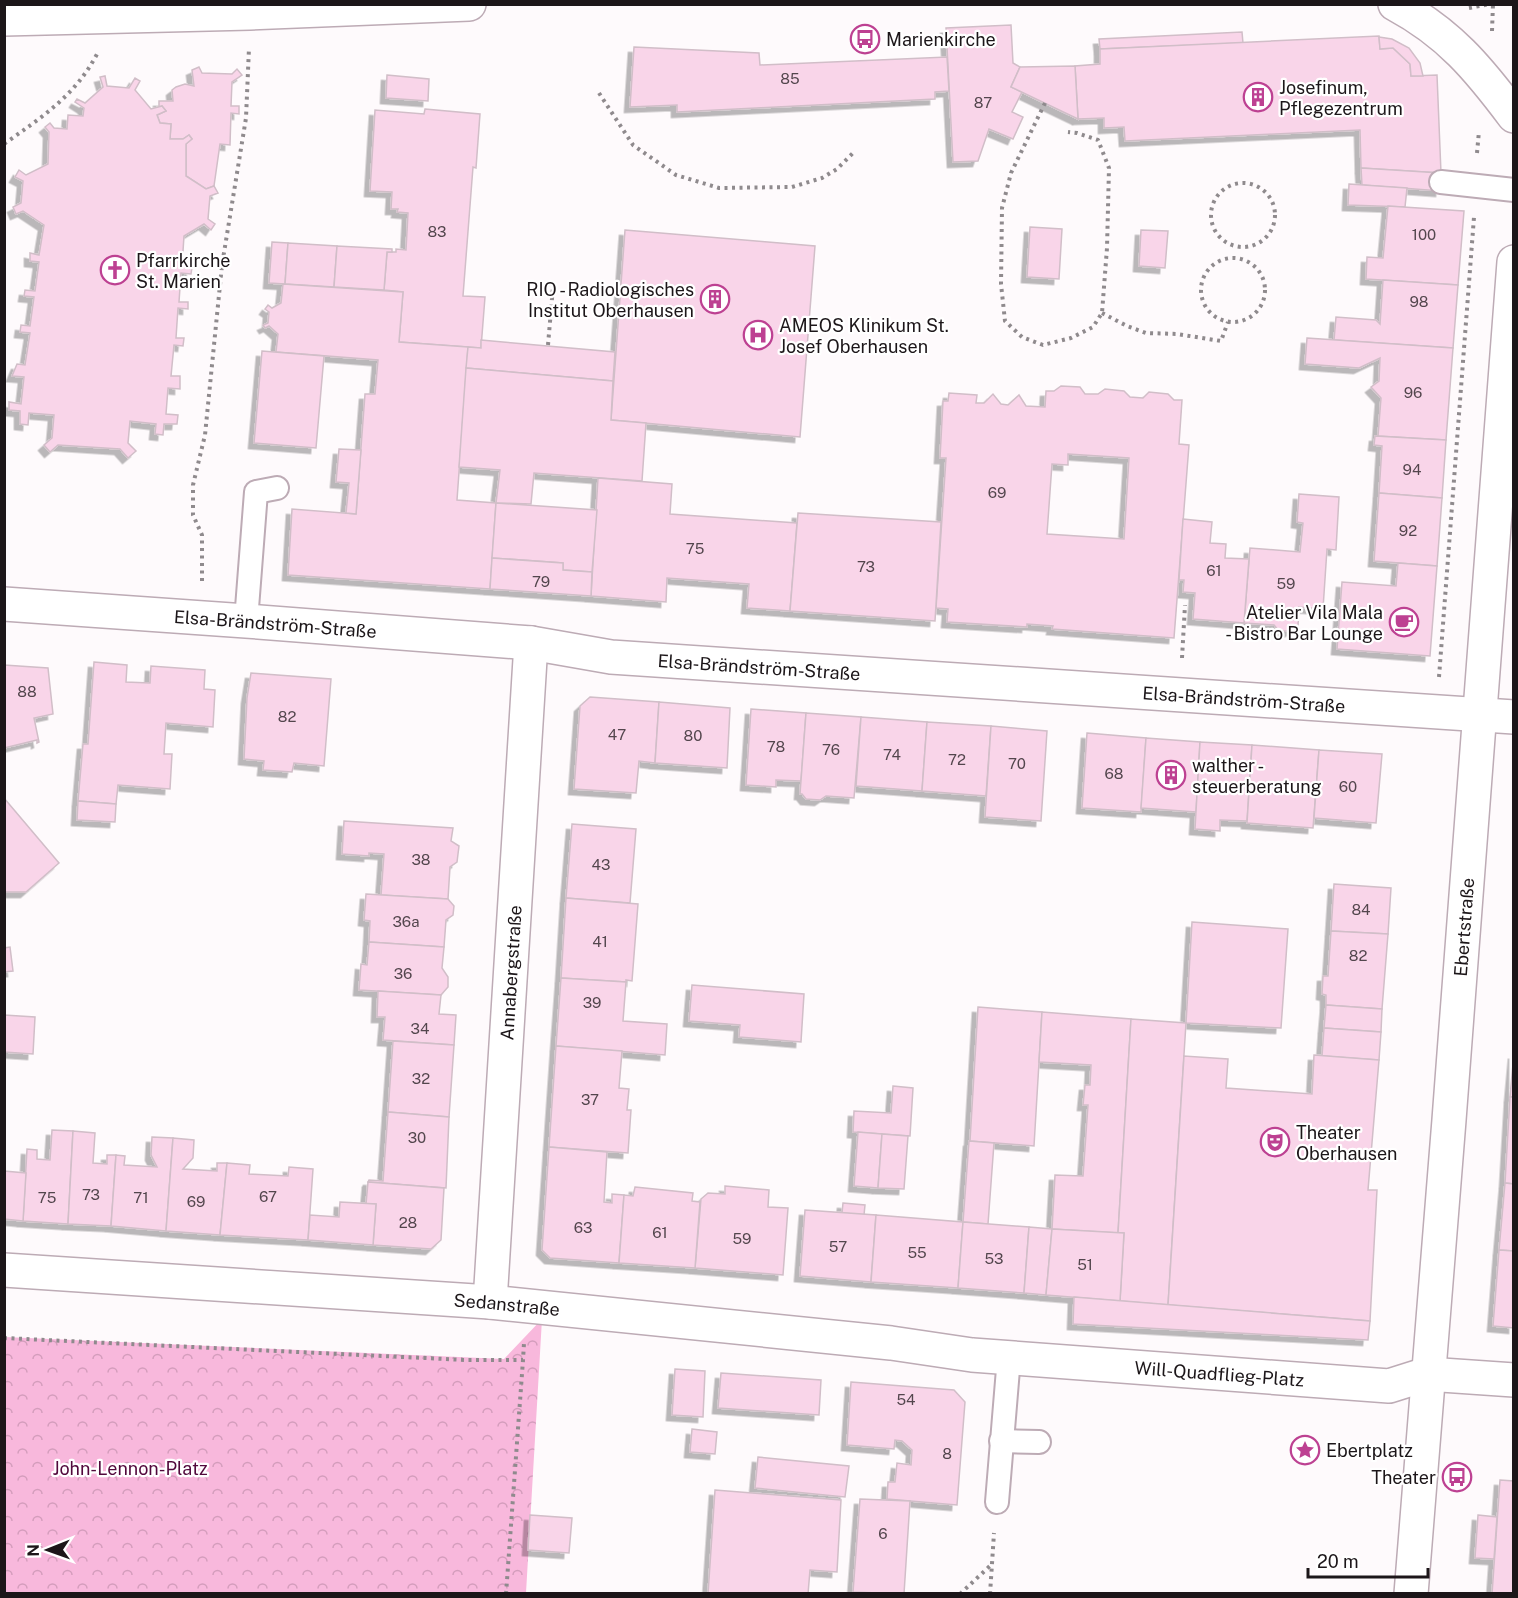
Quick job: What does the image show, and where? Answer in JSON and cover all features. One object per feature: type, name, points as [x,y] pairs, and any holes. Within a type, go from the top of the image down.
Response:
[{"type":"street","points":[[4,19],[250,13],[469,4]]},
{"type":"street","points":[[1395,4],[1451,42],[1487,80],[1514,116]]},
{"type":"street","name":"Ebertstraße","points":[[1411,1593],[1514,262]]},
{"type":"street","name":"Elsa-Brändström-Straße","points":[[4,604],[531,644],[611,657],[1514,717]]},
{"type":"street","name":"Annabergstraße","points":[[490,1302],[531,644]]},
{"type":"street","name":"Sedanstraße","points":[[4,1270],[490,1302],[891,1343],[972,1355],[1009,1357]]},
{"type":"street","name":"Will-Quadflieg-Platz","points":[[1009,1357],[1389,1386],[1427,1374]]},
{"type":"street","points":[[1427,1374],[1514,1380]]},
{"type":"lane","points":[[1441,182],[1514,190]]},
{"type":"lane","points":[[246,621],[256,492],[277,488]]},
{"type":"lane","points":[[997,1502],[1009,1357]]},
{"type":"lane","points":[[1002,1441],[1039,1442]]},
{"type":"path","points":[[203,567],[202,535],[193,514],[193,485],[205,435],[222,265],[246,118],[250,13]]},
{"type":"path","points":[[4,144],[60,104],[90,68],[115,17]]},
{"type":"path","points":[[599,93],[633,145],[676,175],[719,188],[792,187],[822,178],[837,169],[854,152]]},
{"type":"path","points":[[1045,103],[1011,173],[1002,208],[1001,284],[1005,321],[1022,337],[1043,345],[1071,338],[1093,327],[1102,313],[1107,248],[1109,168],[1098,140],[1068,132]]},
{"type":"path","points":[[1431,712],[1439,674],[1479,125]]},
{"type":"path","points":[[1248,183],[1260,187],[1270,196],[1275,207],[1275,220],[1272,232],[1262,241],[1251,247],[1238,248],[1226,243],[1217,235],[1212,223],[1211,210],[1216,198],[1224,189],[1235,184],[1248,183]]},
{"type":"path","points":[[1237,258],[1238,248]]},
{"type":"path","points":[[1225,258],[1237,258],[1249,261],[1259,270],[1264,282],[1265,294],[1261,307],[1252,316],[1240,321],[1228,322],[1216,317],[1206,309],[1201,297],[1200,285],[1205,273],[1213,263],[1225,258]]},
{"type":"path","points":[[548,345],[553,287]]},
{"type":"path","points":[[1102,313],[1146,333],[1177,334],[1221,341],[1228,322]]},
{"type":"path","points":[[1180,696],[1185,605]]},
{"type":"path","points":[[506,1593],[528,1306]]},
{"type":"path","points":[[4,1338],[466,1360],[523,1360]]},
{"type":"path","points":[[990,1593],[997,1502]]},
{"type":"path","points":[[960,1593],[992,1564]]},
{"type":"green space","name":"John-Lennon-Platz","points":[[542,1319],[526,1593],[5,1594],[5,1337],[504,1359]]},
{"type":"building","points":[[1011,25],[1013,63],[1020,67],[1011,87],[1022,92],[1012,112],[1023,117],[1013,139],[989,129],[978,161],[953,162],[946,28]]},
{"type":"building","points":[[1242,32],[1243,43],[1100,49],[1099,39]]},
{"type":"building","name":"Josefinum, Pflegezentrum","points":[[1379,36],[1380,49],[1393,48],[1410,64],[1411,76],[1437,75],[1441,173],[1361,168],[1360,130],[1125,141],[1124,127],[1104,128],[1104,118],[1078,119],[1075,66],[1100,64],[1100,49]]},
{"type":"building","points":[[1379,37],[1392,39],[1409,48],[1420,63],[1423,76],[1411,76],[1410,64],[1393,48],[1380,49]]},
{"type":"building","points":[[634,47],[759,53],[760,65],[947,57],[949,91],[935,92],[935,99],[677,112],[677,105],[630,107]]},
{"type":"building","points":[[1075,66],[1078,119],[1011,87],[1020,67]]},
{"type":"building","points":[[199,67],[202,73],[232,74],[237,69],[242,75],[232,82],[231,106],[239,106],[239,114],[231,113],[230,145],[220,144],[214,186],[206,189],[186,176],[186,144],[192,139],[189,135],[183,139],[170,139],[171,124],[160,123],[157,115],[166,111],[162,106],[159,107],[159,101],[173,101],[172,90],[185,84],[194,86],[192,70]]},
{"type":"building","points":[[387,75],[429,79],[428,101],[386,98]]},
{"type":"building","name":"Pfarrkirche St. Marien","points":[[105,76],[107,86],[129,88],[135,78],[140,81],[135,90],[151,109],[162,106],[166,111],[157,115],[160,123],[171,124],[170,139],[183,139],[189,135],[192,139],[186,144],[186,176],[206,189],[214,186],[218,193],[210,196],[208,219],[215,224],[211,230],[204,224],[184,236],[182,266],[192,267],[191,274],[181,273],[179,302],[188,302],[188,309],[178,308],[176,338],[184,338],[183,346],[174,345],[171,376],[180,376],[180,389],[168,388],[166,414],[178,415],[177,424],[164,424],[163,435],[155,434],[156,424],[130,421],[128,443],[136,451],[128,458],[120,449],[58,445],[50,452],[44,445],[52,438],[54,415],[29,413],[28,425],[20,424],[20,411],[9,410],[9,402],[21,404],[24,377],[12,376],[17,364],[25,365],[30,333],[20,332],[21,325],[30,326],[34,297],[24,296],[25,290],[35,291],[39,262],[30,261],[30,253],[39,255],[44,225],[23,211],[16,214],[13,207],[21,203],[23,181],[15,177],[19,170],[26,175],[48,164],[49,132],[45,127],[50,123],[54,128],[67,129],[68,115],[83,116],[84,108],[75,102],[77,99],[85,103],[103,87],[100,77]]},
{"type":"building","points":[[425,109],[480,114],[476,168],[473,167],[463,296],[485,297],[481,348],[399,342],[403,292],[384,290],[387,252],[396,252],[396,249],[406,250],[408,213],[391,209],[392,192],[370,191],[375,110],[424,114]]},
{"type":"building","points":[[1361,168],[1441,173],[1441,191],[1362,185]]},
{"type":"building","points":[[1349,184],[1407,188],[1405,207],[1348,205]]},
{"type":"building","points":[[1388,206],[1464,211],[1458,285],[1366,279],[1367,257],[1383,258]]},
{"type":"building","points":[[1030,227],[1062,229],[1059,279],[1027,277]]},
{"type":"building","name":"RIO - Radiologisches Institut Oberhausen","points":[[625,230],[815,246],[800,437],[611,420]]},
{"type":"building","points":[[1141,230],[1168,231],[1165,268],[1139,266]]},
{"type":"building","points":[[272,242],[288,243],[285,284],[269,283]]},
{"type":"building","points":[[288,243],[337,246],[334,287],[285,284]]},
{"type":"building","points":[[337,246],[392,249],[392,252],[387,252],[384,290],[334,287]]},
{"type":"building","points":[[1383,280],[1458,285],[1453,348],[1334,340],[1336,317],[1376,320],[1380,324]]},
{"type":"building","points":[[283,284],[403,292],[399,342],[468,347],[457,500],[496,503],[490,589],[288,575],[292,509],[356,514],[365,394],[375,394],[378,360],[276,352],[278,334],[269,326],[265,328],[263,325],[268,323],[269,312],[265,309],[268,305],[272,308],[281,303]]},
{"type":"building","points":[[1307,338],[1453,348],[1446,440],[1378,436],[1381,398],[1371,387],[1379,381],[1380,358],[1359,368],[1305,364]]},
{"type":"building","points":[[481,340],[615,352],[613,381],[466,368],[468,347],[481,348]]},
{"type":"building","points":[[262,351],[324,356],[316,448],[254,443]]},
{"type":"building","points":[[466,368],[613,381],[611,420],[646,423],[642,481],[534,473],[531,504],[496,503],[500,470],[459,467]]},
{"type":"building","points":[[1061,386],[1080,387],[1085,394],[1098,394],[1105,389],[1124,391],[1130,397],[1143,398],[1149,392],[1168,394],[1174,400],[1182,400],[1179,444],[1189,445],[1174,638],[1052,629],[1053,626],[1027,624],[1027,627],[947,622],[948,609],[936,608],[946,458],[940,458],[943,401],[948,401],[949,393],[977,395],[976,403],[984,403],[993,394],[1001,404],[1008,405],[1019,395],[1026,406],[1045,407],[1046,391],[1054,391]],"holes":[[[1068,454],[1129,458],[1124,539],[1047,534],[1052,464],[1068,465]]]},
{"type":"building","points":[[1375,436],[1446,440],[1442,498],[1379,493],[1382,446],[1374,445]]},
{"type":"building","points":[[339,449],[361,450],[356,514],[346,513],[349,483],[336,482]]},
{"type":"building","points":[[598,478],[672,484],[670,514],[797,523],[790,611],[747,608],[749,584],[667,578],[666,602],[591,596]]},
{"type":"building","points":[[1379,493],[1442,498],[1437,566],[1374,561]]},
{"type":"building","points":[[1299,494],[1339,497],[1336,550],[1327,549],[1323,609],[1299,607],[1298,626],[1291,631],[1279,631],[1274,625],[1244,623],[1250,548],[1300,552],[1303,523],[1297,522]]},
{"type":"building","points":[[496,503],[597,510],[592,572],[563,570],[563,563],[492,558]]},
{"type":"building","points":[[798,513],[941,522],[935,621],[790,611]]},
{"type":"building","points":[[1183,519],[1212,522],[1210,543],[1226,544],[1225,558],[1249,559],[1244,623],[1193,619],[1195,593],[1183,592],[1184,580],[1179,580]]},
{"type":"building","points":[[492,558],[563,563],[563,570],[592,572],[591,596],[490,589]]},
{"type":"building","points":[[1398,563],[1437,566],[1430,656],[1337,649],[1342,582],[1396,586]]},
{"type":"building","points":[[94,662],[127,665],[126,682],[150,683],[151,666],[205,670],[204,689],[215,690],[213,727],[166,723],[164,754],[172,754],[170,789],[118,785],[116,804],[78,801],[83,744],[88,744]]},
{"type":"building","points":[[4,665],[48,668],[53,714],[34,718],[39,742],[37,743],[37,740],[4,748]]},
{"type":"building","points":[[251,673],[331,679],[324,766],[294,763],[292,772],[263,770],[264,761],[244,759],[247,698]]},
{"type":"building","points":[[590,697],[659,702],[655,763],[639,761],[636,793],[574,789],[580,706]]},
{"type":"building","points":[[659,702],[730,708],[727,768],[655,763]]},
{"type":"building","points":[[751,709],[806,713],[801,781],[776,780],[776,787],[746,785]]},
{"type":"building","points":[[806,713],[861,717],[854,798],[826,796],[820,800],[806,799],[800,794]]},
{"type":"building","points":[[861,717],[927,722],[922,791],[856,786]]},
{"type":"building","points":[[927,722],[991,726],[986,796],[922,791]]},
{"type":"building","points":[[991,726],[1047,731],[1041,821],[985,817]]},
{"type":"building","points":[[1087,733],[1146,738],[1141,812],[1082,808]]},
{"type":"building","name":"walther - steuerberatung","points":[[1146,738],[1200,742],[1196,812],[1141,808]]},
{"type":"building","points":[[1200,742],[1252,745],[1247,821],[1220,820],[1220,831],[1195,829]]},
{"type":"building","points":[[1252,745],[1319,750],[1313,828],[1247,823]]},
{"type":"building","points":[[1319,750],[1382,754],[1376,823],[1314,818]]},
{"type":"building","points":[[4,798],[59,863],[26,892],[4,892]]},
{"type":"building","points":[[78,801],[116,804],[115,822],[77,820]]},
{"type":"building","points":[[344,821],[453,828],[451,841],[459,846],[457,862],[450,867],[448,899],[381,895],[384,854],[369,853],[369,856],[342,854]]},
{"type":"building","points":[[572,824],[636,829],[630,903],[566,898]]},
{"type":"building","points":[[1334,884],[1391,888],[1388,934],[1331,931]]},
{"type":"building","points":[[366,894],[448,899],[454,906],[453,915],[446,920],[444,947],[369,942],[370,921],[364,920]]},
{"type":"building","points":[[566,898],[638,904],[632,981],[561,978]]},
{"type":"building","points":[[1192,922],[1288,929],[1281,1028],[1186,1023]]},
{"type":"building","points":[[1331,931],[1388,934],[1382,1009],[1326,1005],[1326,995],[1322,994],[1323,976],[1328,976]]},
{"type":"building","points":[[369,942],[444,947],[442,968],[448,977],[448,987],[441,995],[359,990],[361,964],[367,965]]},
{"type":"building","points":[[10,947],[13,971],[4,972],[4,948]]},
{"type":"building","points":[[561,978],[626,982],[623,1021],[667,1024],[665,1055],[556,1046]]},
{"type":"building","points":[[692,985],[804,994],[801,1042],[739,1037],[740,1025],[689,1021]]},
{"type":"building","points":[[378,991],[441,995],[439,1014],[456,1015],[454,1045],[383,1040],[385,1017],[377,1017]]},
{"type":"building","points":[[1326,1005],[1382,1009],[1381,1032],[1324,1028]]},
{"type":"building","points":[[978,1007],[1042,1012],[1034,1146],[970,1141]]},
{"type":"building","points":[[1042,1012],[1131,1019],[1118,1233],[1052,1229],[1055,1175],[1083,1176],[1088,1105],[1083,1105],[1085,1085],[1090,1085],[1091,1065],[1039,1062]]},
{"type":"building","points":[[4,1015],[35,1017],[33,1054],[4,1052]]},
{"type":"building","points":[[1131,1019],[1186,1023],[1168,1305],[1120,1301],[1124,1233],[1118,1233]]},
{"type":"building","points":[[1324,1028],[1381,1032],[1379,1060],[1322,1056]]},
{"type":"building","points":[[393,1041],[454,1045],[449,1117],[388,1112]]},
{"type":"building","points":[[556,1046],[622,1051],[619,1088],[629,1089],[627,1110],[631,1110],[628,1153],[549,1147]]},
{"type":"building","points":[[1514,1053],[1514,1097],[1510,1097]]},
{"type":"building","name":"Theater Oberhausen","points":[[1314,1055],[1379,1060],[1368,1190],[1377,1190],[1370,1321],[1168,1305],[1184,1056],[1228,1059],[1226,1088],[1312,1094]]},
{"type":"building","points":[[893,1086],[913,1088],[910,1136],[853,1132],[854,1111],[891,1113]]},
{"type":"building","points":[[1510,1097],[1514,1097],[1514,1184],[1505,1183]]},
{"type":"building","points":[[388,1112],[449,1117],[446,1188],[368,1182],[369,1180],[383,1181]]},
{"type":"building","points":[[52,1130],[73,1131],[68,1224],[23,1221],[27,1149],[37,1150],[37,1159],[50,1160]]},
{"type":"building","points":[[73,1131],[95,1133],[93,1163],[107,1164],[107,1155],[116,1155],[111,1226],[68,1224]]},
{"type":"building","points":[[858,1132],[882,1134],[878,1188],[854,1186]]},
{"type":"building","points":[[882,1134],[908,1136],[904,1189],[878,1188]]},
{"type":"building","points":[[152,1137],[173,1138],[166,1231],[111,1226],[116,1155],[125,1156],[124,1165],[157,1167],[151,1155]]},
{"type":"building","points":[[173,1138],[194,1140],[193,1158],[183,1169],[217,1171],[217,1163],[227,1163],[220,1235],[166,1231]]},
{"type":"building","points":[[969,1141],[994,1143],[988,1224],[963,1222]]},
{"type":"building","points":[[549,1147],[607,1152],[604,1202],[612,1203],[612,1194],[624,1195],[619,1263],[550,1258],[542,1250]]},
{"type":"building","points":[[227,1163],[250,1165],[249,1174],[288,1176],[289,1167],[313,1169],[308,1240],[220,1235]]},
{"type":"building","points":[[4,1171],[26,1173],[23,1221],[4,1219]]},
{"type":"building","points":[[368,1182],[444,1188],[441,1240],[431,1249],[373,1245],[376,1204],[366,1204]]},
{"type":"building","points":[[1505,1183],[1514,1184],[1514,1251],[1499,1250]]},
{"type":"building","points":[[725,1186],[769,1190],[768,1207],[788,1208],[783,1275],[695,1268],[701,1199],[708,1193],[725,1194]]},
{"type":"building","points":[[635,1187],[693,1193],[692,1201],[700,1202],[695,1268],[619,1263],[624,1195],[633,1196]]},
{"type":"building","points":[[340,1202],[376,1204],[373,1245],[308,1240],[310,1215],[339,1217]]},
{"type":"building","points":[[843,1203],[865,1205],[864,1215],[842,1213]]},
{"type":"building","points":[[805,1210],[876,1215],[871,1282],[800,1276]]},
{"type":"building","points":[[876,1215],[963,1222],[958,1288],[871,1282]]},
{"type":"building","points":[[963,1222],[1029,1227],[1024,1293],[958,1288]]},
{"type":"building","points":[[1029,1227],[1052,1229],[1046,1295],[1024,1293]]},
{"type":"building","points":[[1052,1229],[1124,1233],[1120,1301],[1046,1295]]},
{"type":"building","points":[[1499,1250],[1514,1251],[1514,1328],[1493,1326]]},
{"type":"building","points":[[1074,1297],[1370,1321],[1368,1340],[1073,1324]]},
{"type":"building","points":[[675,1369],[705,1371],[703,1417],[672,1415]]},
{"type":"building","points":[[721,1373],[821,1380],[819,1415],[718,1408]]},
{"type":"building","points":[[851,1382],[954,1390],[965,1402],[957,1505],[887,1499],[888,1482],[895,1482],[897,1463],[911,1465],[912,1450],[902,1441],[895,1440],[894,1449],[847,1445]]},
{"type":"building","points":[[692,1429],[717,1432],[715,1454],[690,1452]]},
{"type":"building","points":[[758,1457],[849,1466],[845,1497],[755,1488]]},
{"type":"building","points":[[1500,1480],[1514,1481],[1514,1594],[1492,1594]]},
{"type":"building","points":[[715,1490],[841,1500],[837,1572],[810,1570],[808,1594],[708,1594]]},
{"type":"building","points":[[860,1499],[910,1501],[904,1594],[853,1592]]},
{"type":"building","points":[[530,1515],[572,1518],[569,1553],[528,1550]]},
{"type":"building","points":[[1478,1515],[1497,1517],[1494,1559],[1475,1558]]},
{"type":"place","name":"Marienkirche","points":[[865,39]]},
{"type":"place","name":"Josefinum, Pflegezentrum","points":[[1258,97]]},
{"type":"place","name":"Pfarrkirche St. Marien","points":[[115,270]]},
{"type":"place","name":"RIO - Radiologisches Institut Oberhausen","points":[[715,299]]},
{"type":"place","name":"AMEOS Klinikum St. Josef Oberhausen","points":[[758,335]]},
{"type":"place","name":"Atelier Vila Mala - Bistro Bar Lounge","points":[[1404,622]]},
{"type":"place","name":"walther - steuerberatung","points":[[1171,775]]},
{"type":"place","name":"Theater Oberhausen","points":[[1275,1142]]},
{"type":"place","name":"Ebertplatz","points":[[1305,1450]]},
{"type":"place","name":"Theater","points":[[1457,1477]]}]
